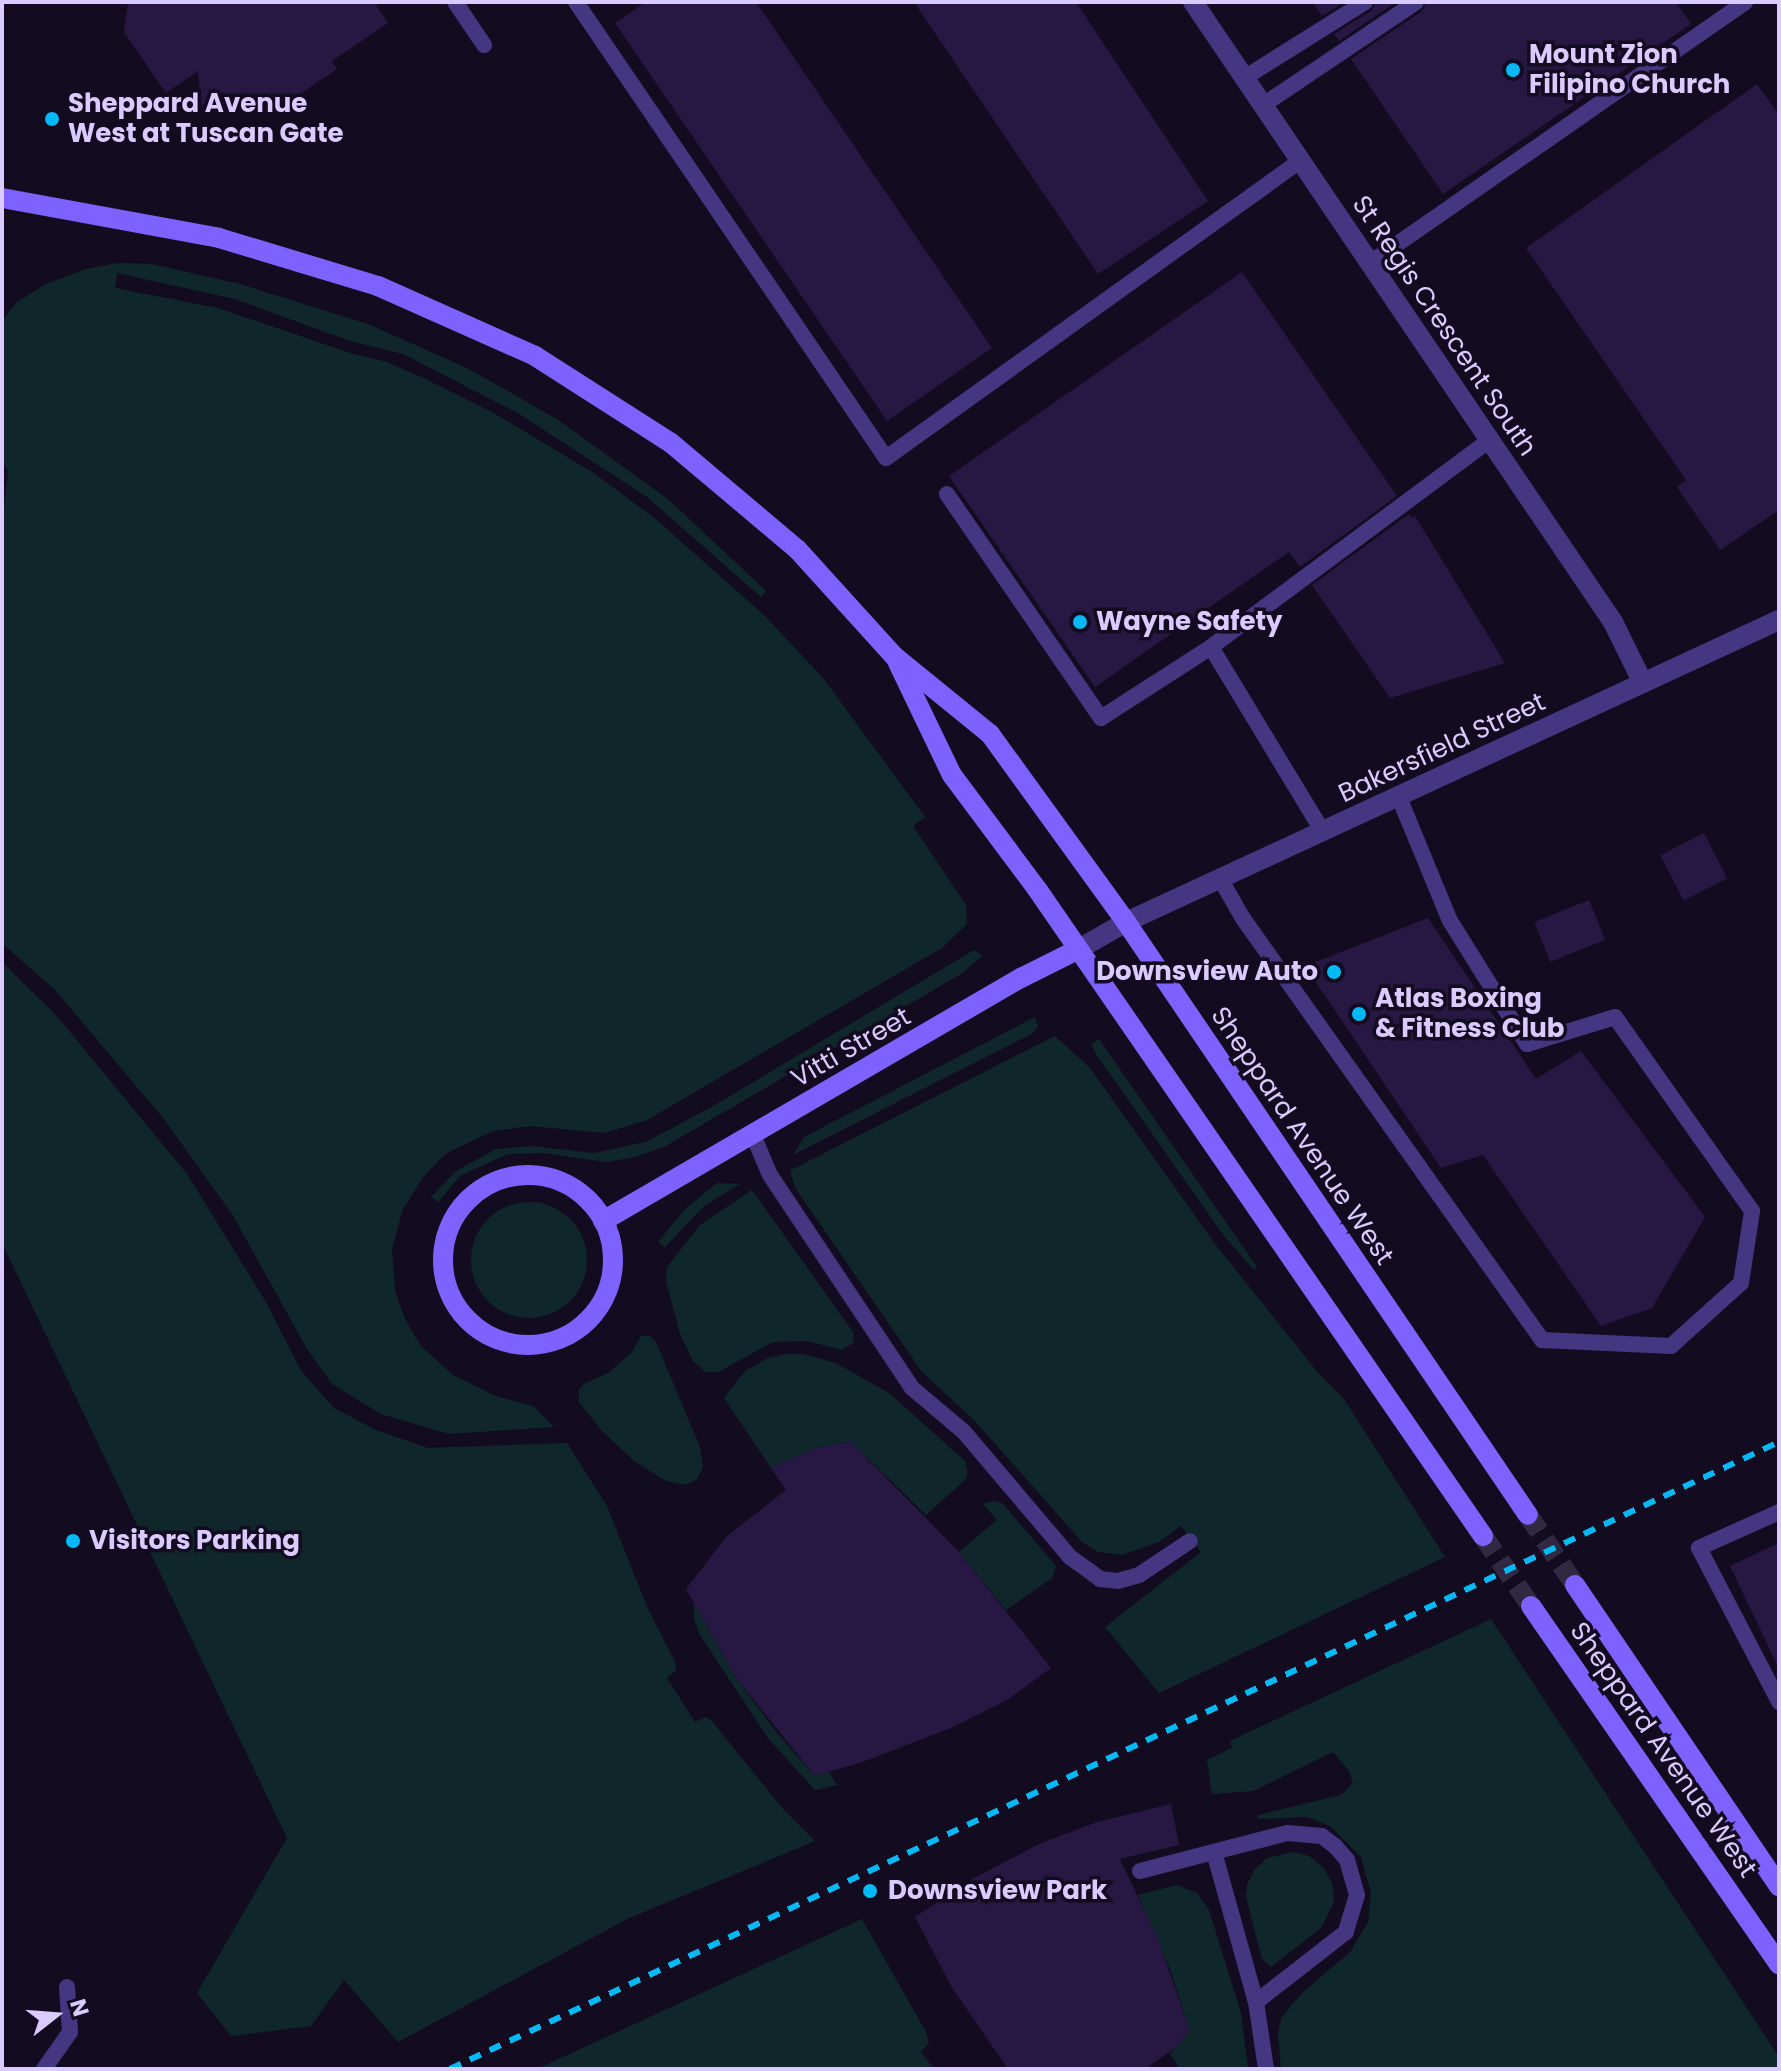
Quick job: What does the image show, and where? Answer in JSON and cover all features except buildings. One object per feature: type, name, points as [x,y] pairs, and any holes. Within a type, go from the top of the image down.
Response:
[{"type":"main road","name":"Sheppard Avenue West","points":[[2,198],[234,242],[378,286],[535,356],[671,443],[797,549],[894,656],[990,734],[1126,922],[1528,1515]]},
{"type":"main road","name":"Sheppard Avenue West","points":[[894,656],[952,775],[1483,1536]]},
{"type":"main road","name":"Vitti Street","points":[[603,1221],[1021,978],[1077,950]]},
{"type":"main road","points":[[532,1174],[561,1181],[586,1197],[603,1221],[612,1249],[611,1279],[599,1306],[579,1328],[552,1342],[523,1345],[494,1338],[470,1322],[451,1299],[443,1270],[444,1241],[456,1213],[476,1191],[502,1178],[532,1174]]},
{"type":"main road","name":"Sheppard Avenue West","points":[[1575,1585],[1779,1886]]},
{"type":"main road","name":"Sheppard Avenue West","points":[[1531,1606],[1779,1964]]},
{"type":"street","name":"St Regis Crescent South","points":[[1193,2],[1613,622],[1643,683]]},
{"type":"street","name":"Bakersfield Street","points":[[1126,922],[1779,620]]},
{"type":"street","name":"Vitti Street","points":[[1077,950],[1126,922]]},
{"type":"lane","points":[[455,2],[484,45]]},
{"type":"lane","points":[[576,2],[886,458],[1300,161]]},
{"type":"lane","points":[[1244,78],[1365,2]]},
{"type":"lane","points":[[1263,105],[1416,2]]},
{"type":"lane","points":[[1370,263],[1745,2]]},
{"type":"lane","points":[[947,494],[1101,718],[1211,647],[1490,440]]},
{"type":"lane","points":[[1211,647],[1323,832]]},
{"type":"lane","points":[[1221,880],[1242,917],[1542,1340],[1671,1346],[1741,1283],[1752,1211],[1615,1017],[1527,1044],[1450,921],[1399,797]]},
{"type":"lane","points":[[753,1135],[770,1175],[912,1388],[964,1432],[1070,1557],[1100,1579],[1118,1581],[1139,1575],[1190,1541]]},
{"type":"lane","points":[[1779,1512],[1699,1548],[1779,1702]]},
{"type":"lane","points":[[1140,1871],[1287,1833],[1313,1834],[1335,1846],[1354,1876],[1357,1895],[1346,1932],[1256,2002]]},
{"type":"lane","points":[[1214,1852],[1256,2002],[1266,2069]]},
{"type":"lane","points":[[44,2069],[70,2032],[67,1987]]},
{"type":"green space","points":[[117,263],[151,264],[240,284],[368,324],[467,368],[557,419],[669,500],[766,591],[761,597],[647,497],[518,413],[403,354],[350,341],[235,299],[117,273],[115,288],[218,308],[353,354],[387,362],[421,377],[492,412],[592,472],[652,516],[764,615],[823,678],[925,817],[913,826],[966,905],[967,924],[942,948],[647,1120],[604,1133],[531,1126],[493,1131],[445,1154],[424,1176],[403,1209],[392,1249],[395,1291],[405,1319],[421,1346],[453,1375],[496,1396],[533,1406],[554,1427],[449,1434],[381,1414],[332,1384],[307,1349],[232,1214],[164,1119],[55,990],[2,943],[2,526],[8,471],[2,460],[2,321],[16,303],[46,284],[86,269]]},
{"type":"green space","points":[[974,950],[982,956],[961,974],[664,1147],[635,1157],[606,1162],[544,1153],[508,1154],[460,1176],[438,1202],[431,1197],[456,1171],[496,1149],[531,1146],[594,1153],[646,1142],[715,1105]]},
{"type":"green space","points":[[2,962],[56,1015],[187,1174],[266,1302],[301,1371],[334,1408],[376,1430],[428,1448],[567,1443],[607,1506],[648,1609],[675,1662],[676,1670],[667,1678],[695,1722],[705,1717],[711,1720],[783,1809],[815,1841],[627,1919],[398,2042],[344,1980],[311,2026],[231,2036],[197,1993],[287,1838],[2,1243]]},
{"type":"green space","points":[[1035,1017],[1038,1027],[1033,1033],[793,1155],[804,1137]]},
{"type":"green space","points":[[1055,1036],[1090,1068],[1215,1244],[1319,1374],[1344,1399],[1445,1557],[1159,1693],[1105,1627],[1201,1552],[1181,1526],[1159,1542],[1122,1555],[1098,1552],[1082,1542],[975,1421],[922,1372],[796,1189],[791,1175],[791,1170]]},
{"type":"green space","points":[[1099,1039],[1257,1267],[1254,1270],[1224,1236],[1094,1051],[1092,1044]]},
{"type":"green space","points":[[717,1183],[740,1184],[704,1206],[665,1247],[658,1242],[685,1209]]},
{"type":"green space","points":[[752,1190],[853,1332],[854,1342],[842,1350],[807,1341],[773,1342],[718,1372],[706,1372],[693,1361],[680,1334],[666,1281],[667,1267],[700,1225]]},
{"type":"green space","points":[[529,1202],[551,1206],[570,1219],[583,1238],[587,1260],[583,1282],[570,1301],[551,1314],[529,1318],[507,1314],[488,1301],[475,1282],[471,1260],[475,1238],[488,1219],[507,1206]]},
{"type":"green space","points":[[641,1336],[650,1336],[656,1342],[700,1447],[703,1467],[697,1479],[686,1485],[666,1481],[634,1461],[602,1431],[579,1402],[579,1390],[584,1384],[610,1372],[632,1352]]},
{"type":"green space","points":[[803,1354],[836,1363],[889,1393],[965,1461],[968,1473],[965,1480],[926,1515],[850,1441],[814,1449],[771,1468],[724,1398],[745,1371],[768,1358]]},
{"type":"green space","points":[[993,1501],[1002,1503],[1056,1566],[1052,1578],[1006,1610],[959,1552],[997,1520],[983,1504]]},
{"type":"green space","points":[[694,1603],[736,1678],[777,1733],[814,1775],[829,1772],[837,1785],[815,1790],[768,1738],[700,1635],[694,1619]]},
{"type":"green space","points":[[1491,1619],[1779,2057],[1779,2069],[1281,2069],[1278,2034],[1281,2018],[1300,1995],[1351,1951],[1368,1922],[1371,1893],[1361,1857],[1330,1826],[1307,1817],[1258,1819],[1258,1815],[1341,1795],[1353,1783],[1349,1771],[1333,1752],[1253,1791],[1212,1794],[1207,1760],[1232,1748],[1230,1741]]},
{"type":"green space","points":[[1293,1852],[1309,1856],[1323,1867],[1332,1883],[1334,1902],[1321,1928],[1271,1967],[1262,1959],[1246,1897],[1247,1885],[1254,1870],[1267,1858]]},
{"type":"green space","points":[[1177,1885],[1197,1893],[1209,1910],[1241,2013],[1248,2069],[1180,2069],[1170,2054],[1190,2031],[1170,1969],[1138,1895]]},
{"type":"green space","points":[[862,1919],[926,2032],[929,2043],[921,2052],[934,2069],[537,2069]]},
{"type":"tunnel","points":[[1528,1515],[1575,1585]]},
{"type":"tunnel","points":[[1483,1536],[1531,1606]]},
{"type":"railway","points":[[450,2069],[1779,1442]]},
{"type":"place","name":"Mount Zion Filipino Church","points":[[1513,70]]},
{"type":"place","name":"Sheppard Avenue West at Tuscan Gate","points":[[52,119]]},
{"type":"place","name":"Wayne Safety","points":[[1080,622]]},
{"type":"place","name":"Downsview Auto","points":[[1334,972]]},
{"type":"place","name":"Atlas Boxing & Fitness Club","points":[[1359,1014]]},
{"type":"place","name":"Visitors Parking","points":[[73,1541]]},
{"type":"place","name":"Downsview Park","points":[[870,1891]]}]
